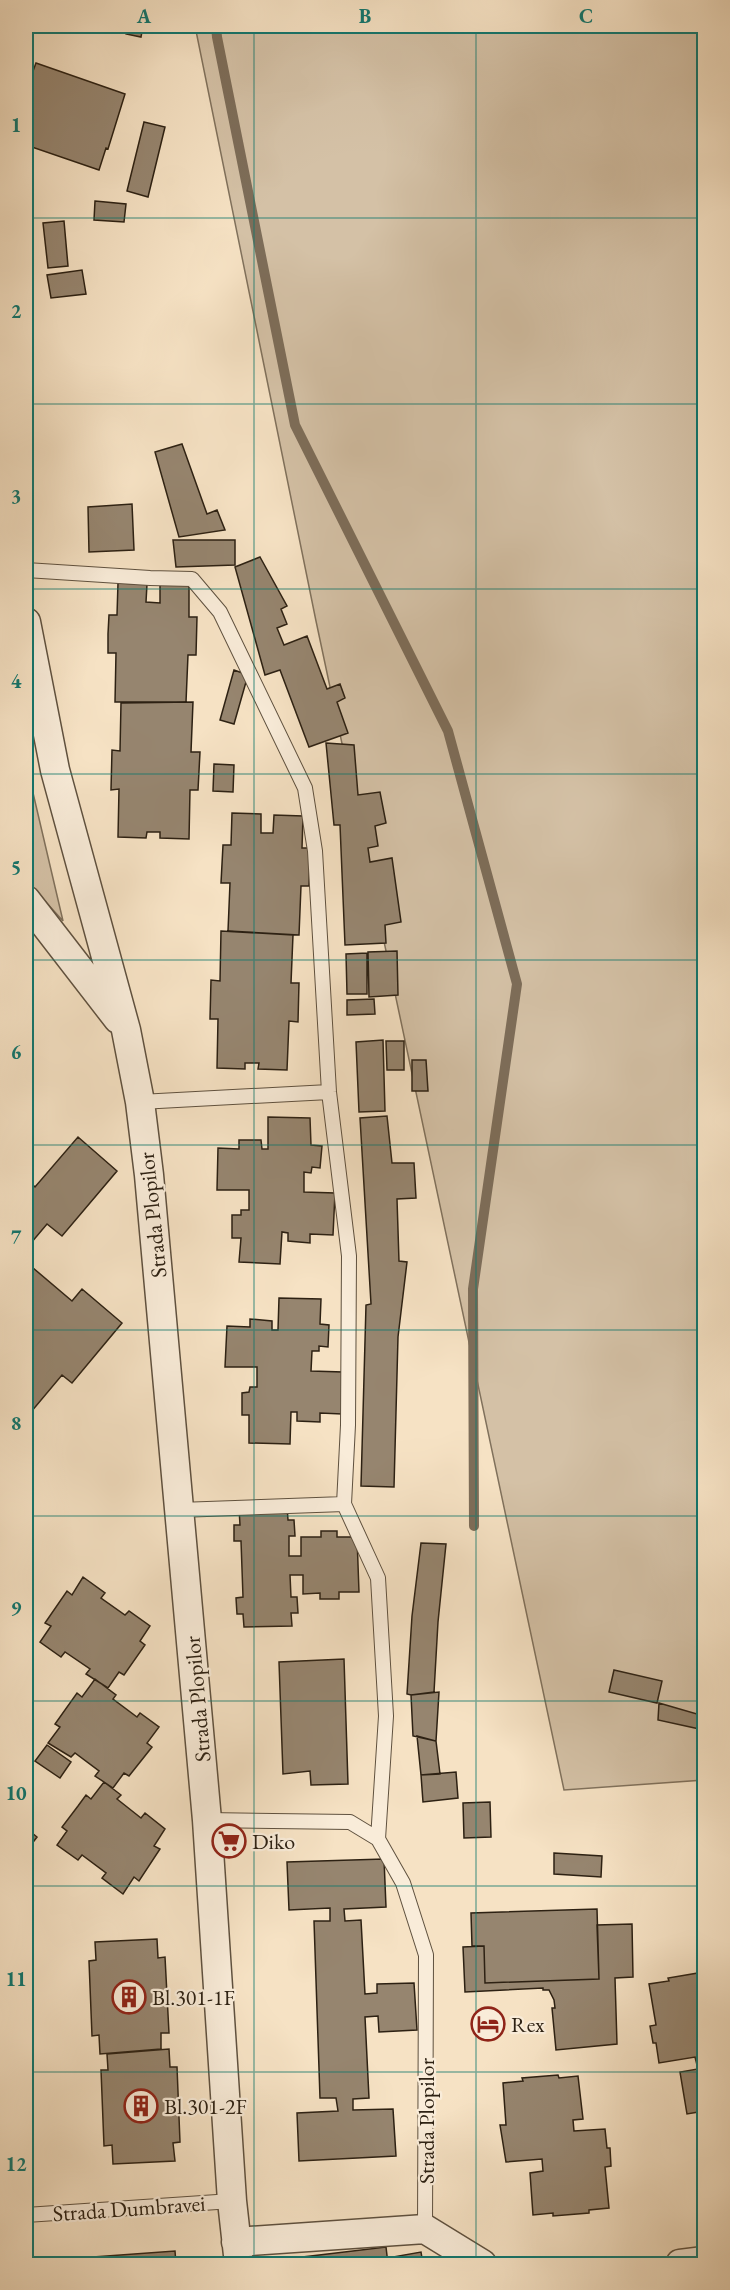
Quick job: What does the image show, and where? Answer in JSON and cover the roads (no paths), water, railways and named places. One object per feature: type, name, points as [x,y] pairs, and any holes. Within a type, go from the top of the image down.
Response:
[{"type":"street","name":"Strada Plopilor","points":[[26,622],[55,770],[126,1030],[140,1102],[150,1175],[207,1821],[237,2253]]},
{"type":"street","points":[[26,900],[126,1030]]},
{"type":"street","points":[[237,2253],[425,2229],[482,2265]]},
{"type":"street","points":[[680,2265],[705,2261]]},
{"type":"lane","points":[[26,570],[192,579],[220,612],[305,788],[315,851],[329,1092],[349,1256],[348,1425],[344,1504],[378,1578],[386,1716],[378,1839]]},
{"type":"lane","points":[[140,1102],[329,1092]]},
{"type":"lane","points":[[179,1510],[344,1504]]},
{"type":"lane","name":"Strada Plopilor","points":[[207,1821],[350,1822],[378,1839],[403,1883],[426,1955],[425,2229]]},
{"type":"lane","name":"Strada Dumbravei","points":[[26,2215],[232,2201]]},
{"type":"waterway","points":[[216,26],[295,425],[448,731],[517,984],[473,1289],[474,1526]]},
{"type":"place","name":"Diko","points":[[229,1841]]},
{"type":"place","name":"Bl.301-1F","points":[[129,1997]]},
{"type":"place","name":"Rex","points":[[488,2024]]},
{"type":"place","name":"Bl.301-2F","points":[[141,2106]]}]
